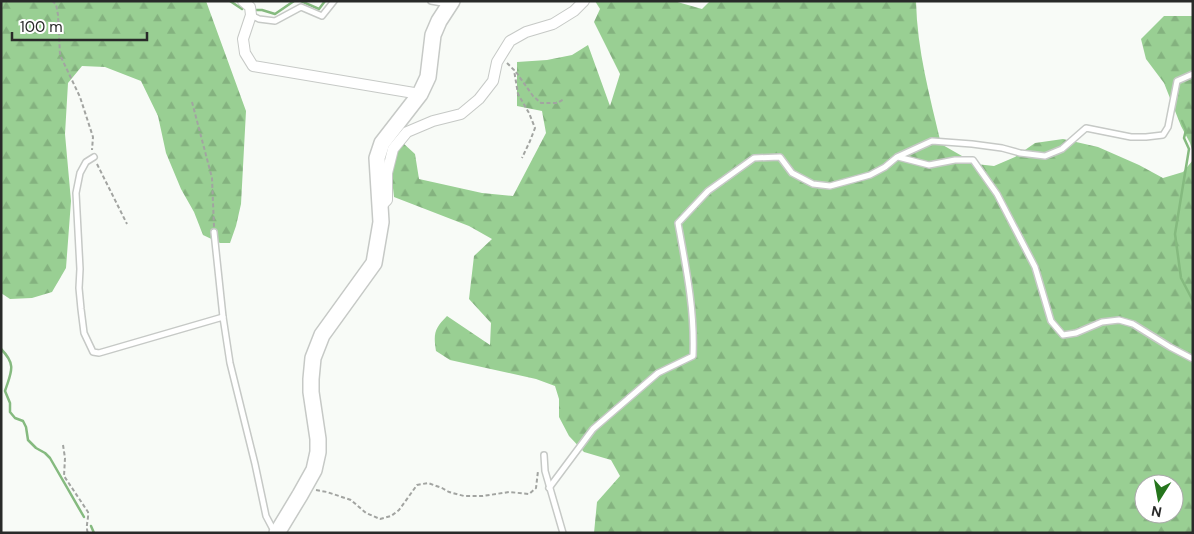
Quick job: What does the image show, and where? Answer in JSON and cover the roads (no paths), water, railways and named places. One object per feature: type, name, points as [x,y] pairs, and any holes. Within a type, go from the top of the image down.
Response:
[{"type":"street","points":[[243,1],[250,7],[251,15],[243,39],[245,53],[253,66],[420,94]]},
{"type":"street","points":[[380,208],[387,200],[387,173],[393,149],[407,132],[433,121],[461,114],[479,98],[493,81],[497,62],[510,40],[526,32],[553,24],[574,11],[584,1]]},
{"type":"street","points":[[276,533],[314,470],[318,452],[318,439],[311,392],[313,358],[322,335],[374,263],[381,222],[378,158],[382,143],[420,94],[428,77],[433,35],[451,3]]},
{"type":"lane","points":[[251,15],[260,19],[275,21],[301,7],[322,16],[334,1]]},
{"type":"lane","points":[[431,1],[451,3]]},
{"type":"lane","points":[[550,488],[594,429],[658,373],[693,356],[691,296],[678,223],[708,191],[754,158],[780,157],[792,173],[813,184],[830,186],[870,175],[885,167],[897,157],[932,141],[980,145],[1045,156],[1062,149],[1086,128],[1131,137],[1163,135],[1168,127],[1177,81],[1193,74]]},
{"type":"lane","points":[[94,156],[86,162],[80,173],[76,193],[81,309],[84,333],[93,352],[99,353],[223,317]]},
{"type":"lane","points":[[897,157],[930,165],[955,160],[973,160],[997,194],[1035,268],[1051,321],[1063,334],[1076,333],[1102,322],[1119,320],[1133,324],[1193,359]]},
{"type":"lane","points":[[214,232],[230,363],[266,516],[276,533]]},
{"type":"lane","points":[[544,455],[550,488],[563,533]]},
{"type":"waterway","points":[[230,1],[242,9]]},
{"type":"waterway","points":[[256,10],[275,14],[294,1]]},
{"type":"waterway","points":[[301,1],[319,9],[325,1]]},
{"type":"waterway","points":[[1182,121],[1186,130],[1184,138],[1189,149],[1175,234],[1181,278],[1193,301]]},
{"type":"waterway","points":[[1,349],[11,364],[11,374],[5,391],[10,403],[10,412],[15,418],[23,421],[28,440],[50,458],[84,517]]},
{"type":"waterway","points":[[91,526],[94,533]]}]
